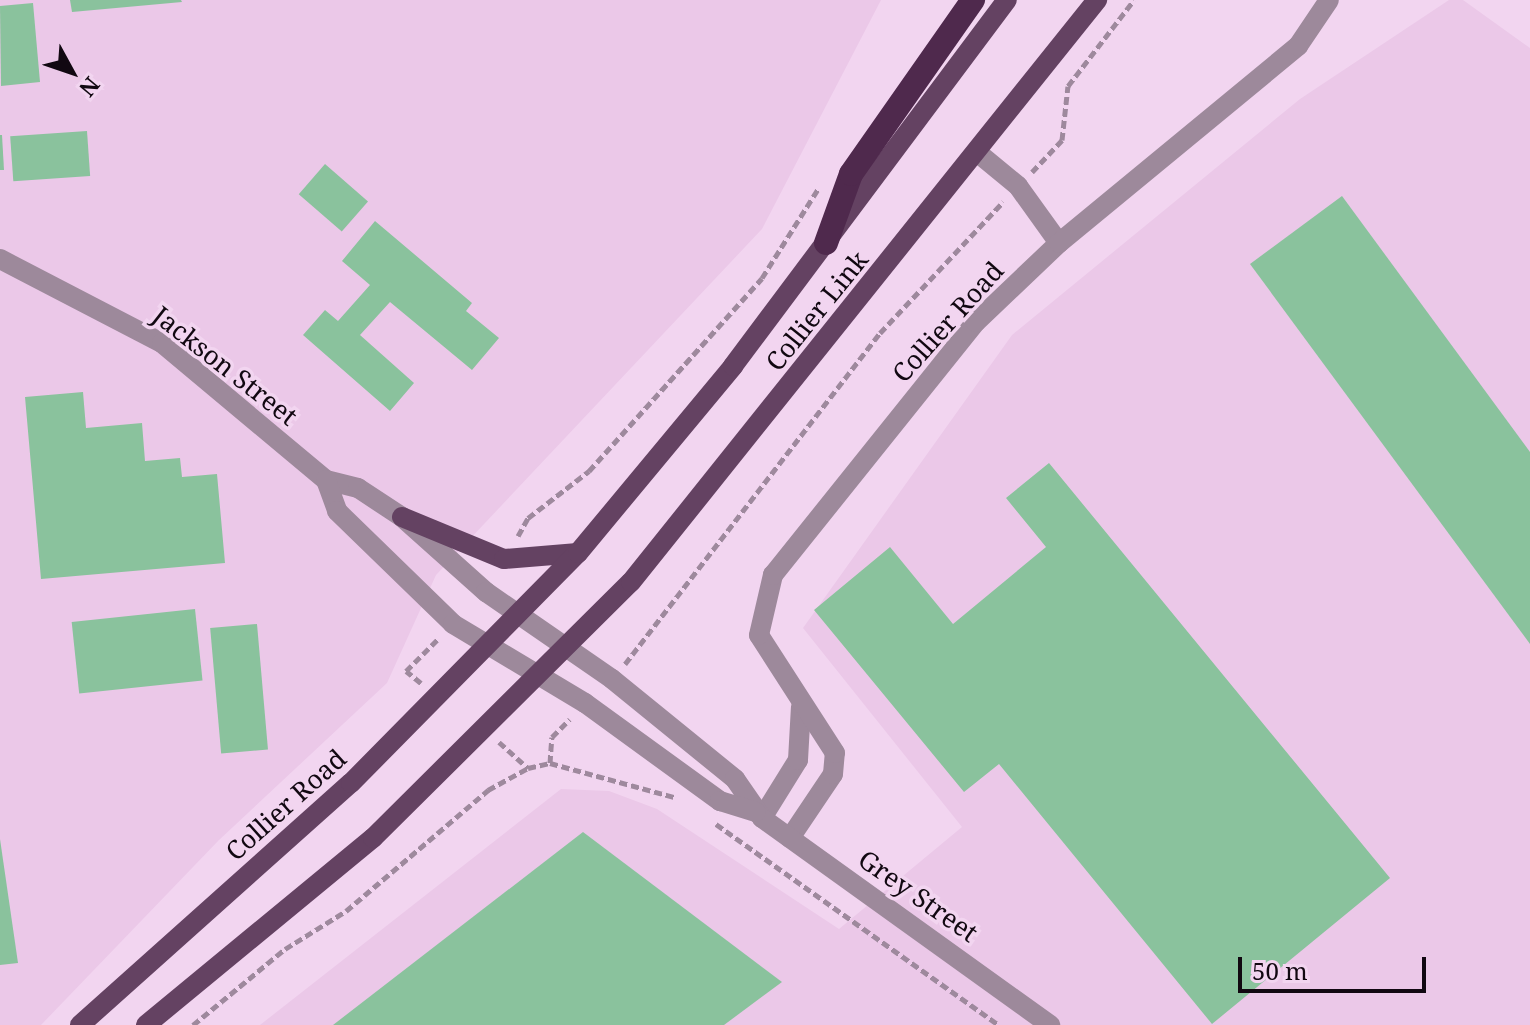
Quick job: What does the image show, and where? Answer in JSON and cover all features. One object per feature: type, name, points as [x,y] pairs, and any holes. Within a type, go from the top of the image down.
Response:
[{"type":"highway","points":[[826,243],[851,174],[973,0]]},
{"type":"main road","name":"Collier Link","points":[[519,615],[578,553],[826,243],[1007,0]]},
{"type":"main road","name":"Collier Link","points":[[569,648],[676,528],[1097,0]]},
{"type":"main road","points":[[402,517],[504,559],[578,553]]},
{"type":"main road","name":"Collier Road","points":[[80,1025],[487,650],[519,615]]},
{"type":"main road","points":[[146,1025],[373,838],[569,648]]},
{"type":"street","name":"Collier Road","points":[[790,838],[833,774],[835,753],[830,736],[801,707],[759,635],[773,575],[976,322],[1059,243],[1298,46],[1329,0]]},
{"type":"street","points":[[978,153],[1018,186],[1059,243]]},
{"type":"street","name":"Jackson Street","points":[[0,259],[162,343],[326,480],[358,488],[402,517],[519,615],[569,648]]},
{"type":"street","name":"Jackson Street","points":[[326,480],[337,511],[453,624],[487,650],[540,679]]},
{"type":"street","name":"Grey Street","points":[[569,648],[735,779],[758,815]]},
{"type":"street","name":"Grey Street","points":[[540,679],[720,801],[758,815],[1050,1025]]},
{"type":"street","points":[[758,815],[798,760],[801,707]]},
{"type":"path","points":[[643,645],[880,333],[1062,140],[1068,86],[1134,0]]},
{"type":"path","points":[[504,559],[528,518],[589,471],[762,278],[825,177]]},
{"type":"path","points":[[406,671],[453,624]]},
{"type":"path","points":[[193,1025],[285,949],[346,911],[488,790],[528,768],[550,763],[642,784],[690,807]]},
{"type":"path","points":[[703,816],[999,1025]]},
{"type":"shaded area","points":[[0,0],[881,0],[762,229],[436,575],[387,683],[219,840],[41,1025],[0,1025]]},
{"type":"shaded area","points":[[1449,0],[1463,0],[1530,48],[1530,1025],[260,1025],[561,789],[609,791],[657,809],[839,929],[962,827],[803,628],[1012,335],[1300,99]]},
{"type":"building","points":[[70,0],[181,0],[182,2],[72,12]]},
{"type":"building","points":[[33,3],[40,82],[1,86],[0,6]]},
{"type":"building","points":[[87,131],[90,176],[13,181],[10,136]]},
{"type":"building","points":[[2,135],[4,170],[0,170]]},
{"type":"building","points":[[325,164],[368,201],[342,232],[299,194]]},
{"type":"building","points":[[1342,196],[1530,452],[1530,644],[1250,264]]},
{"type":"building","points":[[375,221],[472,303],[466,311],[499,338],[472,370],[390,302],[360,335],[414,383],[390,411],[303,335],[325,310],[338,321],[370,285],[342,261]]},
{"type":"building","points":[[83,392],[86,428],[142,423],[145,461],[180,458],[182,477],[217,474],[225,563],[41,579],[25,397]]},
{"type":"building","points":[[1049,463],[1390,878],[1212,1024],[999,764],[964,792],[814,610],[890,547],[953,624],[1046,547],[1006,498]]},
{"type":"building","points":[[195,609],[203,681],[79,694],[72,622]]},
{"type":"building","points":[[257,624],[268,750],[221,754],[210,628]]},
{"type":"building","points":[[583,832],[782,982],[724,1025],[333,1025]]},
{"type":"building","points":[[0,839],[18,963],[0,965]]}]
